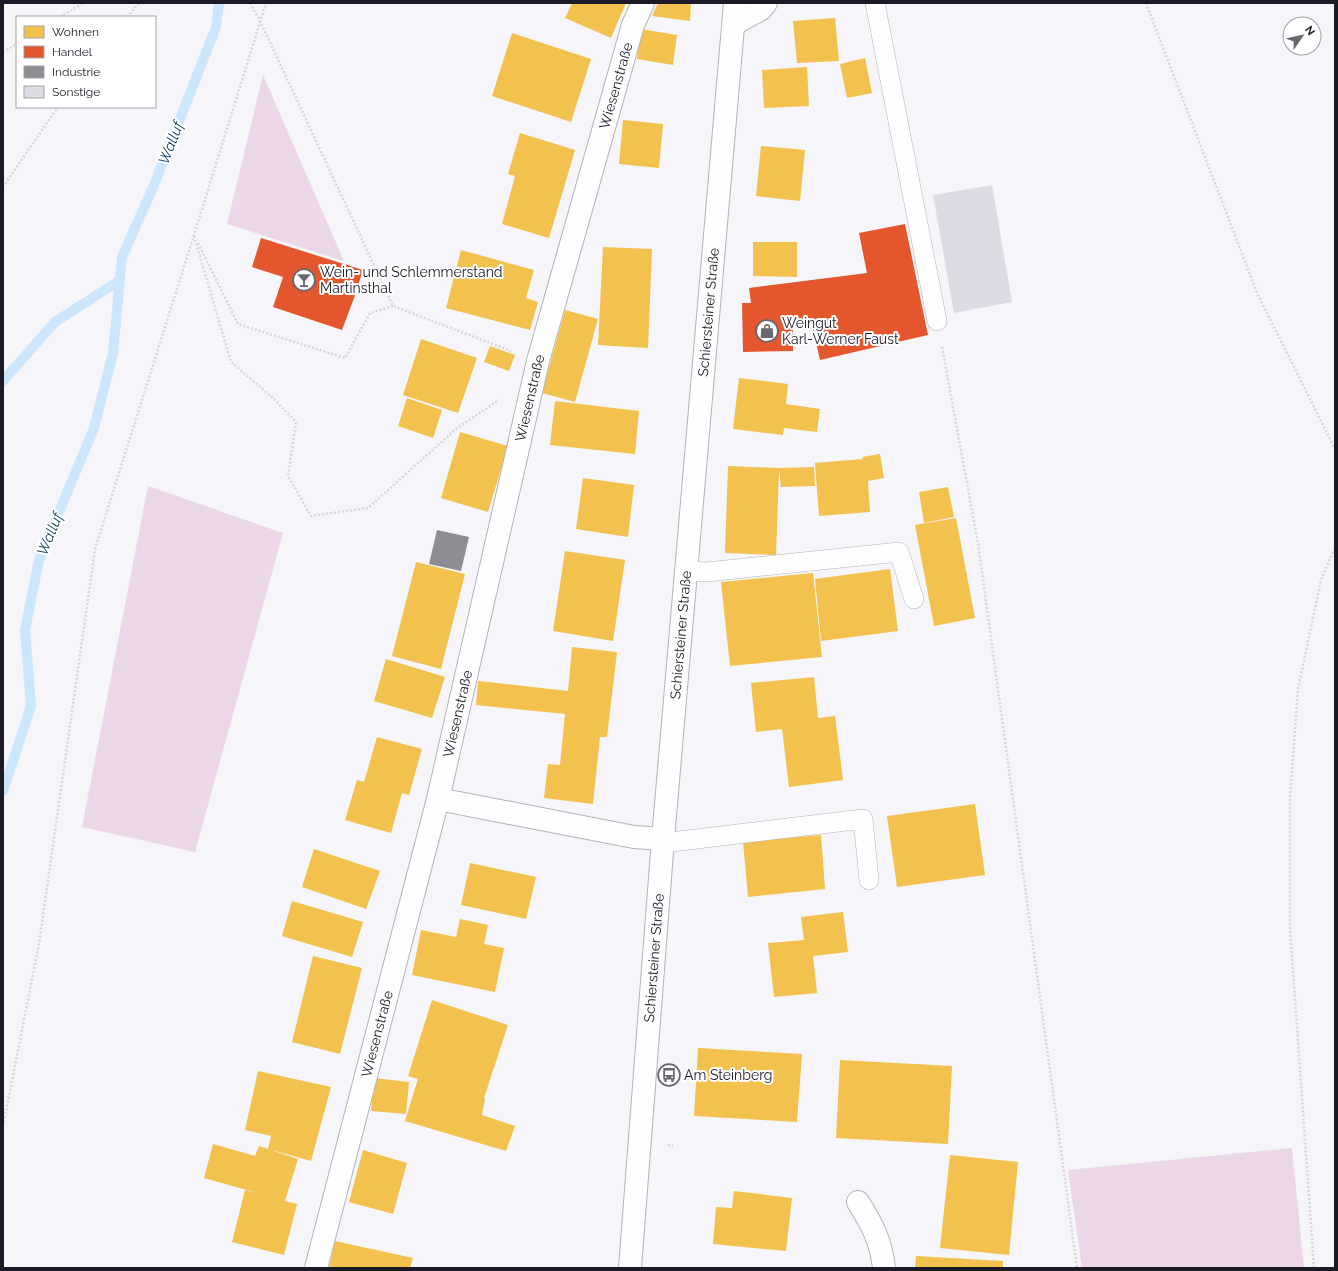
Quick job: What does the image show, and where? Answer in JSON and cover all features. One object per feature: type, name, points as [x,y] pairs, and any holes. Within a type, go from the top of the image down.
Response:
[{"type":"street","name":"Wiesenstraße","points":[[316,1268],[438,799],[537,368],[633,24],[643,3]]},
{"type":"street","points":[[735,14],[761,9],[766,3]]},
{"type":"street","name":"Schiersteiner Straße","points":[[630,1268],[663,841],[735,14]]},
{"type":"street","points":[[438,799],[634,837],[663,841]]},
{"type":"street","points":[[858,1202],[871,1222],[882,1251],[884,1268]]},
{"type":"lane","points":[[875,3],[937,321]]},
{"type":"lane","points":[[686,571],[707,572],[900,552],[914,600]]},
{"type":"lane","points":[[663,841],[863,819],[869,880]]},
{"type":"path","points":[[62,16],[83,3]]},
{"type":"path","points":[[128,16],[139,3]]},
{"type":"path","points":[[250,3],[260,21],[393,306]]},
{"type":"path","points":[[3,1126],[39,944],[95,550],[266,3]]},
{"type":"path","points":[[1146,3],[1257,293],[1335,449]]},
{"type":"path","points":[[3,52],[16,45]]},
{"type":"path","points":[[3,187],[57,108]]},
{"type":"path","points":[[194,235],[238,324],[345,358],[370,313],[393,306],[537,368],[456,429],[368,508],[312,516],[288,476],[296,422],[273,398],[231,362],[194,235]]},
{"type":"path","points":[[937,321],[978,543],[1077,1268]]},
{"type":"path","points":[[1314,1268],[1290,929],[1290,797],[1298,688],[1321,580],[1335,548]]},
{"type":"shaded area","points":[[263,75],[344,261],[227,224]]},
{"type":"shaded area","points":[[148,486],[283,533],[195,852],[82,827]]},
{"type":"shaded area","points":[[1292,1148],[1304,1268],[1082,1268],[1068,1170]]},
{"type":"building: Wohnen","points":[[572,3],[626,3],[611,38],[565,18]]},
{"type":"building: Wohnen","points":[[658,3],[691,3],[690,21],[652,16]]},
{"type":"building: Wohnen","points":[[835,18],[839,61],[797,63],[793,21]]},
{"type":"building: Wohnen","points":[[641,29],[677,35],[673,65],[637,59]]},
{"type":"building: Wohnen","points":[[512,33],[591,59],[571,122],[492,96]]},
{"type":"building: Wohnen","points":[[865,58],[872,93],[847,98],[840,64]]},
{"type":"building: Wohnen","points":[[807,67],[809,106],[764,108],[762,70]]},
{"type":"building: Wohnen","points":[[623,120],[663,124],[659,168],[619,164]]},
{"type":"building: Wohnen","points":[[520,133],[575,150],[549,238],[502,224],[515,176],[508,174]]},
{"type":"building: Wohnen","points":[[761,146],[805,150],[800,201],[756,196]]},
{"type":"building: Wohnen","points":[[753,242],[797,242],[797,277],[753,276]]},
{"type":"building: Wohnen","points":[[603,247],[652,249],[648,348],[598,345]]},
{"type":"building: Wohnen","points":[[461,250],[534,270],[526,298],[538,302],[530,330],[446,308]]},
{"type":"building: Wohnen","points":[[565,310],[598,319],[575,402],[542,393]]},
{"type":"building: Wohnen","points":[[421,339],[477,358],[458,413],[403,395]]},
{"type":"building: Wohnen","points":[[490,346],[515,355],[509,371],[484,362]]},
{"type":"building: Wohnen","points":[[739,378],[788,384],[786,404],[820,409],[817,432],[784,428],[783,435],[733,429]]},
{"type":"building: Wohnen","points":[[407,398],[442,410],[433,438],[398,426]]},
{"type":"building: Wohnen","points":[[555,401],[639,411],[635,454],[550,445]]},
{"type":"building: Wohnen","points":[[460,432],[508,446],[488,512],[441,498]]},
{"type":"building: Wohnen","points":[[880,454],[884,478],[868,481],[870,512],[819,516],[815,463],[863,459],[862,457]]},
{"type":"building: Wohnen","points":[[728,466],[780,468],[814,467],[815,486],[781,487],[779,470],[776,555],[725,553]]},
{"type":"building: Wohnen","points":[[583,478],[634,485],[628,537],[576,529]]},
{"type":"building: Wohnen","points":[[948,487],[954,517],[924,523],[919,492]]},
{"type":"building: Wohnen","points":[[956,518],[975,618],[934,626],[915,525]]},
{"type":"building: Wohnen","points":[[565,551],[625,560],[613,641],[553,631]]},
{"type":"building: Wohnen","points":[[416,562],[465,574],[441,669],[392,656]]},
{"type":"building: Wohnen","points":[[890,569],[898,631],[821,641],[815,579]]},
{"type":"building: Wohnen","points":[[813,573],[822,657],[730,666],[721,582]]},
{"type":"building: Wohnen","points":[[572,647],[617,652],[607,737],[600,737],[593,804],[544,798],[548,764],[560,765],[565,714],[476,705],[478,681],[568,691]]},
{"type":"building: Wohnen","points":[[386,659],[445,677],[432,718],[374,701]]},
{"type":"building: Wohnen","points":[[814,677],[818,718],[835,716],[843,780],[789,787],[782,729],[756,732],[751,683]]},
{"type":"building: Wohnen","points":[[377,737],[422,749],[409,795],[402,793],[391,833],[345,820],[357,780],[364,782]]},
{"type":"building: Wohnen","points":[[975,804],[985,875],[897,887],[887,816]]},
{"type":"building: Wohnen","points":[[821,835],[825,889],[748,897],[743,842]]},
{"type":"building: Wohnen","points":[[314,849],[380,871],[366,909],[302,887]]},
{"type":"building: Wohnen","points":[[470,863],[536,877],[526,919],[461,905]]},
{"type":"building: Wohnen","points":[[292,901],[363,922],[352,957],[282,936]]},
{"type":"building: Wohnen","points":[[843,912],[848,952],[813,956],[817,993],[774,997],[768,943],[804,940],[801,917]]},
{"type":"building: Wohnen","points":[[460,919],[488,925],[484,944],[504,948],[495,992],[412,975],[421,930],[456,937]]},
{"type":"building: Wohnen","points":[[313,956],[362,968],[340,1054],[292,1042]]},
{"type":"building: Wohnen","points":[[432,1000],[508,1025],[484,1098],[482,1115],[515,1126],[506,1151],[405,1121],[418,1079],[408,1076]]},
{"type":"building: Wohnen","points":[[698,1048],[802,1054],[797,1122],[694,1116]]},
{"type":"building: Wohnen","points":[[840,1060],[952,1066],[948,1144],[836,1138]]},
{"type":"building: Wohnen","points":[[258,1071],[331,1087],[311,1161],[268,1149],[271,1136],[245,1130]]},
{"type":"building: Wohnen","points":[[374,1078],[409,1082],[406,1114],[371,1111]]},
{"type":"building: Wohnen","points":[[213,1144],[255,1156],[259,1146],[298,1159],[285,1201],[297,1204],[284,1255],[232,1242],[245,1190],[265,1195],[204,1178]]},
{"type":"building: Wohnen","points":[[363,1150],[407,1163],[393,1214],[349,1202]]},
{"type":"building: Wohnen","points":[[950,1155],[1018,1162],[1009,1255],[940,1248]]},
{"type":"building: Wohnen","points":[[734,1191],[792,1198],[786,1251],[713,1244],[716,1207],[732,1208]]},
{"type":"building: Wohnen","points":[[335,1241],[413,1258],[410,1268],[329,1268]]},
{"type":"building: Wohnen","points":[[916,1256],[1003,1261],[1003,1268],[915,1268]]},
{"type":"building: Handel","points":[[905,224],[928,335],[820,360],[812,325],[793,327],[793,351],[743,352],[742,303],[751,303],[749,288],[867,273],[859,233]]},
{"type":"building: Handel","points":[[261,238],[363,270],[342,330],[273,307],[283,277],[252,267]]},
{"type":"building: Industrie","points":[[437,530],[469,537],[461,571],[429,564]]},
{"type":"building: Sonstige","points":[[992,185],[1012,302],[954,313],[933,195]]},
{"type":"waterway","name":"Walluf","points":[[3,791],[31,706],[25,630],[39,560],[94,428],[113,353],[122,257],[154,185],[216,27],[219,3]]},
{"type":"waterway","name":"Walluf","points":[[3,381],[55,322],[119,281]]},
{"type":"place","name":"Wein- und Schlemmerstand Martinsthal","points":[[304,280]]},
{"type":"place","name":"Weingut Karl-Werner Faust","points":[[767,331]]},
{"type":"place","name":"Am Steinberg","points":[[669,1075]]}]
